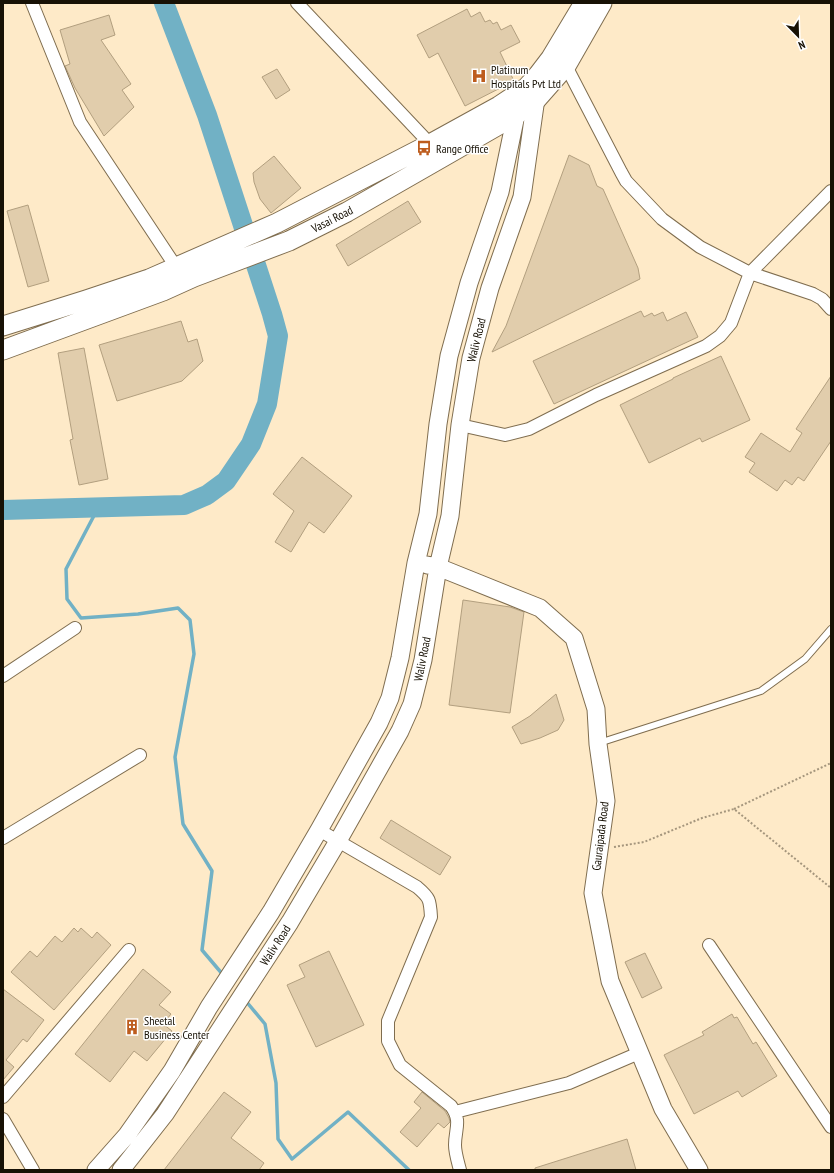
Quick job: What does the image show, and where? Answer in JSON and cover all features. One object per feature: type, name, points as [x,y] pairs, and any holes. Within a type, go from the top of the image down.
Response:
[{"type":"main road","name":"Vasai Road","points":[[3,350],[163,291],[187,271],[430,144],[499,106],[526,88],[538,75],[551,58],[584,3]]},
{"type":"main road","name":"Vasai Road","points":[[3,326],[149,279],[187,271],[290,240],[347,212],[516,115],[536,100],[566,66],[602,3]]},
{"type":"main road","name":"Waliv Road","points":[[121,1170],[165,1114],[290,922],[400,731],[412,704],[422,660],[438,567],[450,516],[460,425],[471,358],[490,288],[522,197],[536,100],[538,75]]},
{"type":"main road","name":"Waliv Road","points":[[96,1170],[127,1135],[172,1071],[209,1007],[271,912],[319,830],[379,723],[390,698],[400,658],[416,563],[428,514],[438,424],[449,356],[469,283],[500,192],[516,115],[517,94]]},
{"type":"main road","name":"Gauraipada Road","points":[[416,563],[438,567],[540,608],[574,638],[596,709],[598,744],[606,801],[593,893],[610,981],[663,1109],[699,1170]]},
{"type":"street","points":[[32,3],[80,122],[187,271]]},
{"type":"street","points":[[296,3],[443,157]]},
{"type":"street","points":[[566,66],[626,181],[662,219],[700,247],[750,273],[813,294],[822,299],[831,309]]},
{"type":"street","points":[[460,425],[505,435],[529,429],[596,395],[706,346],[720,336],[731,323],[750,273],[831,192]]},
{"type":"street","points":[[3,676],[75,628]]},
{"type":"street","points":[[3,838],[140,755]]},
{"type":"street","points":[[319,830],[417,887],[427,896],[431,917],[388,1021],[388,1041],[400,1065],[451,1106],[455,1112],[458,1120],[455,1146],[460,1170]]},
{"type":"street","points":[[709,945],[831,1127]]},
{"type":"street","points":[[3,1097],[129,950]]},
{"type":"street","points":[[455,1112],[569,1083],[639,1053]]},
{"type":"street","points":[[3,1121],[33,1170]]},
{"type":"lane","points":[[598,744],[761,691],[805,659],[831,629]]},
{"type":"path","points":[[599,850],[644,842],[702,818],[734,809],[831,763]]},
{"type":"path","points":[[734,809],[831,888]]},
{"type":"building","points":[[467,9],[471,17],[480,12],[485,22],[490,20],[493,24],[497,22],[501,30],[511,25],[520,42],[500,52],[514,81],[465,106],[438,53],[429,58],[417,35]]},
{"type":"building","points":[[109,15],[115,35],[101,40],[131,84],[122,90],[134,107],[104,136],[75,88],[65,66],[70,64],[60,30]]},
{"type":"building","points":[[277,69],[290,90],[276,99],[262,77]]},
{"type":"building","points":[[569,155],[589,165],[597,186],[603,189],[638,268],[640,279],[492,352],[506,326]]},
{"type":"building","points":[[274,156],[301,188],[271,213],[260,199],[254,182],[253,173]]},
{"type":"building","points":[[408,201],[421,222],[348,266],[336,245]]},
{"type":"building","points":[[28,205],[49,281],[28,287],[7,211]]},
{"type":"building","points":[[641,311],[644,317],[652,313],[654,316],[663,312],[667,321],[686,312],[698,337],[554,404],[533,361]]},
{"type":"building","points":[[181,321],[188,342],[197,339],[203,361],[182,381],[117,401],[99,345]]},
{"type":"building","points":[[84,348],[108,479],[79,485],[70,440],[73,439],[58,353]]},
{"type":"building","points":[[721,356],[750,420],[702,442],[700,438],[649,463],[620,405]]},
{"type":"building","points":[[831,376],[831,441],[804,481],[798,477],[792,485],[785,480],[777,491],[749,472],[755,463],[745,457],[761,433],[790,452],[802,433],[796,429]]},
{"type":"building","points":[[302,457],[352,496],[324,533],[309,522],[291,552],[275,542],[294,511],[273,494]]},
{"type":"building","points":[[463,600],[510,607],[524,612],[510,713],[449,705]]},
{"type":"building","points":[[556,694],[564,720],[558,730],[521,744],[512,727],[530,716]]},
{"type":"building","points":[[391,820],[451,857],[440,875],[380,838]]},
{"type":"building","points":[[74,928],[78,932],[81,928],[92,938],[97,932],[111,945],[54,1010],[11,972],[30,951],[37,957],[55,936],[62,942]]},
{"type":"building","points":[[329,951],[364,1025],[316,1047],[287,985],[305,977],[299,965]]},
{"type":"building","points":[[645,953],[662,988],[642,998],[625,962]]},
{"type":"building","name":"Sheetal Business Center","points":[[143,969],[171,992],[159,1005],[171,1014],[163,1024],[172,1031],[147,1061],[134,1051],[110,1082],[75,1054]]},
{"type":"building","points":[[3,989],[44,1020],[27,1042],[23,1039],[6,1060],[14,1067],[3,1080]]},
{"type":"building","points":[[732,1014],[734,1018],[737,1017],[753,1044],[756,1042],[777,1076],[742,1097],[738,1091],[694,1114],[664,1055],[704,1035],[702,1032]]},
{"type":"building","points":[[224,1092],[251,1112],[231,1138],[264,1163],[259,1170],[164,1170]]},
{"type":"building","points":[[422,1092],[445,1111],[450,1122],[444,1128],[438,1123],[417,1147],[400,1132],[421,1108],[414,1102]]},
{"type":"building","points":[[627,1139],[636,1170],[535,1170],[535,1168]]},
{"type":"waterway","points":[[3,510],[184,505],[207,495],[226,481],[251,444],[267,404],[278,336],[207,115],[164,3]]},
{"type":"waterway","points":[[98,508],[66,569],[67,599],[81,618],[138,614],[178,608],[190,620],[194,654],[175,757],[183,824],[212,871],[202,950],[224,976]]},
{"type":"waterway","points":[[245,1000],[265,1024],[276,1083],[278,1139],[292,1159],[348,1112],[409,1170]]},
{"type":"place","name":"Platinum Hospitals Pvt Ltd","points":[[479,76]]},
{"type":"place","name":"Range Office","points":[[424,148]]},
{"type":"place","name":"Sheetal Business Center","points":[[132,1027]]}]
